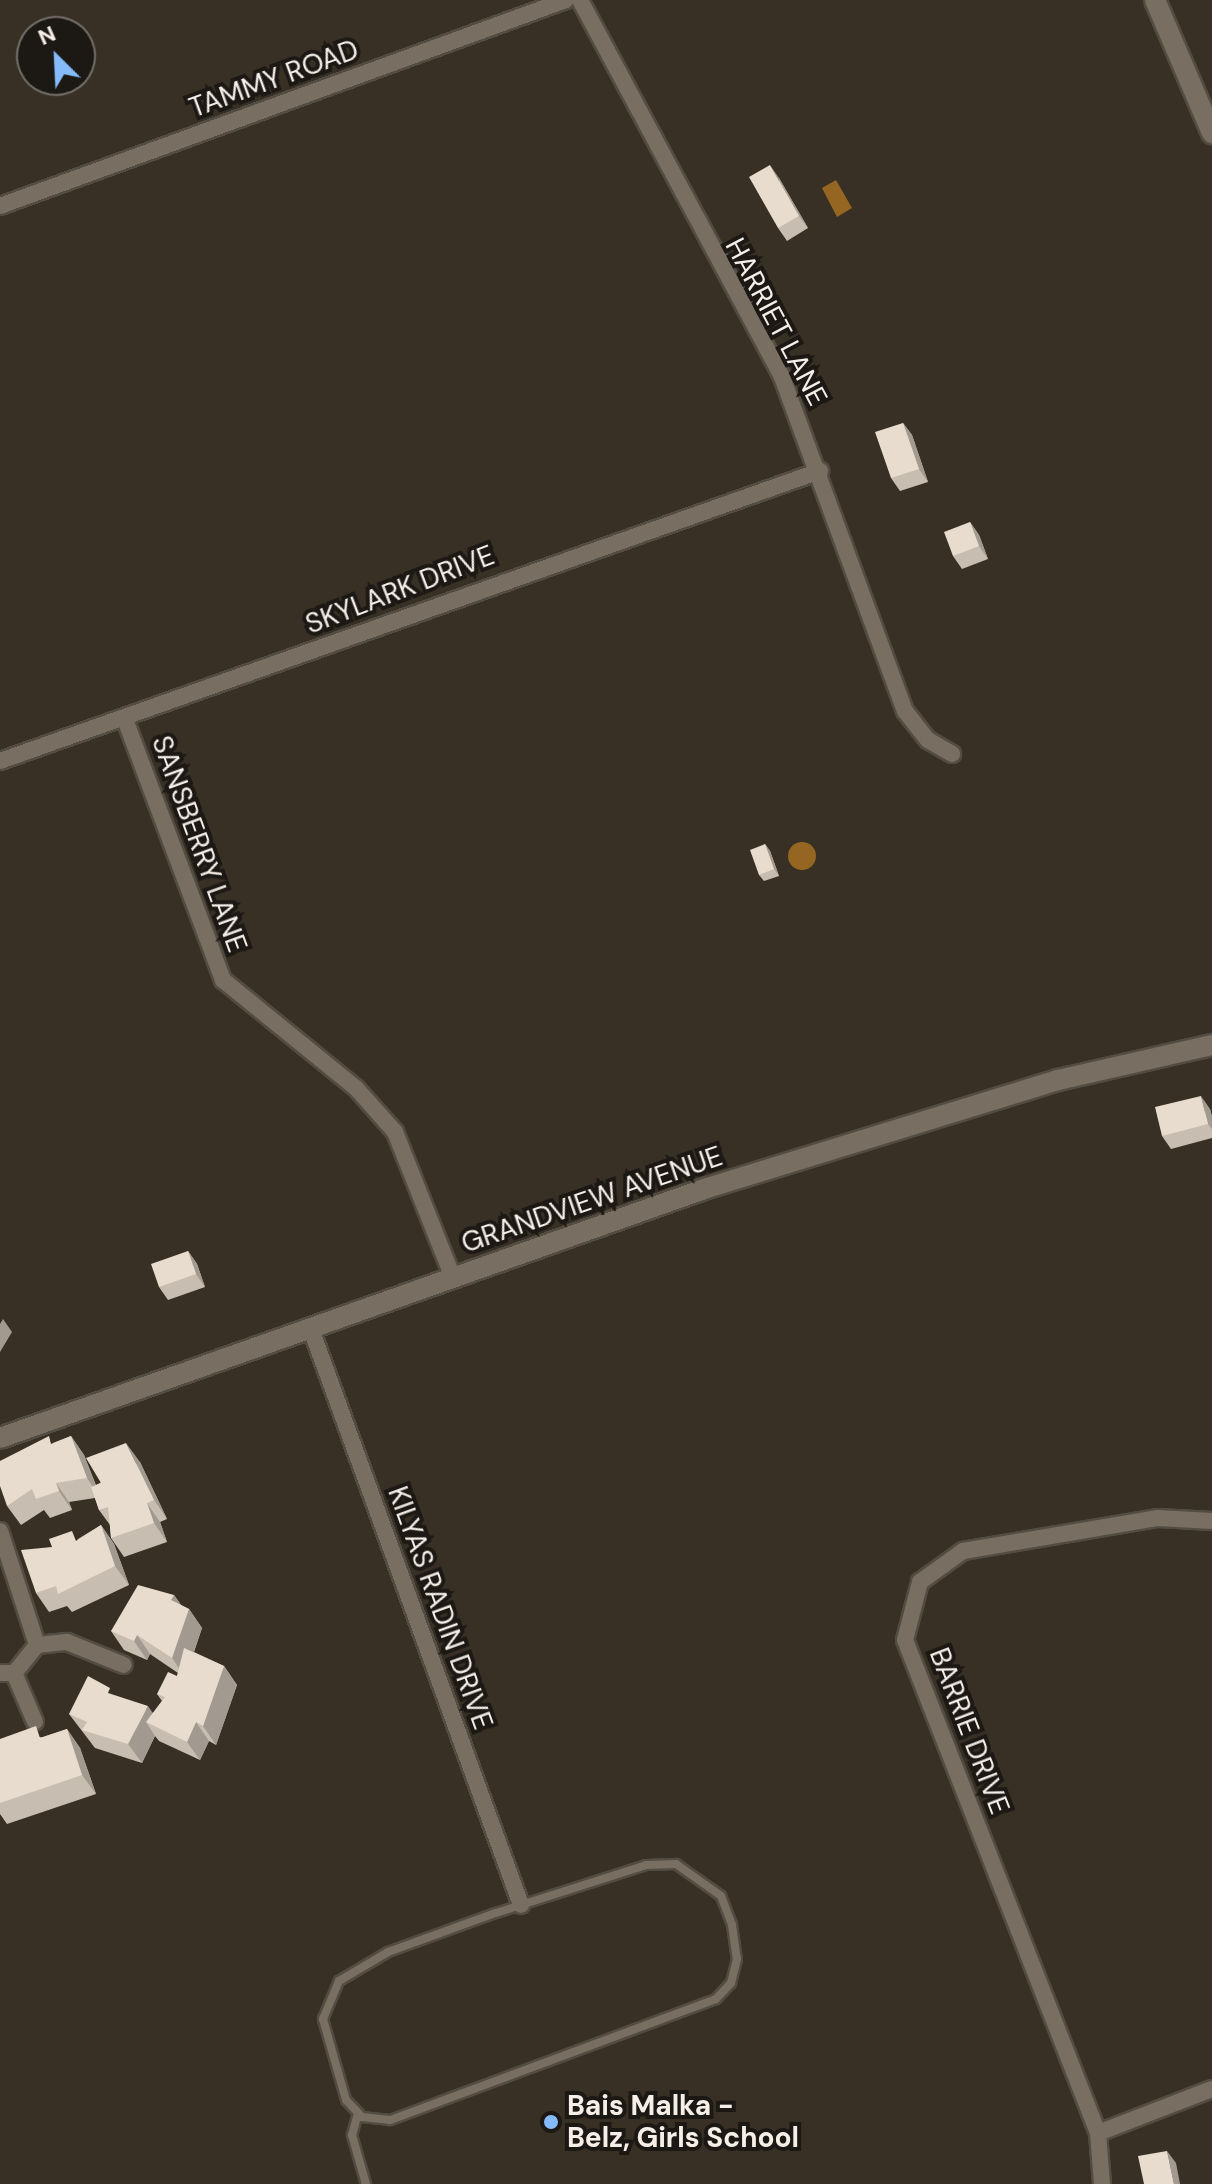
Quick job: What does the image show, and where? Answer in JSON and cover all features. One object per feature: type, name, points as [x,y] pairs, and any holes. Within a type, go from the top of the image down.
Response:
[{"type":"street","name":"TAMMY ROAD","points":[[0,206],[566,0]]},
{"type":"street","name":"HARRIET LANE","points":[[580,0],[782,377],[820,471],[905,711],[928,740],[952,754]]},
{"type":"street","points":[[1155,0],[1212,133]]},
{"type":"street","name":"SKYLARK DRIVE","points":[[0,761],[126,722],[475,588],[820,471]]},
{"type":"street","name":"SANSBERRY LANE","points":[[126,722],[223,980],[356,1088],[395,1132],[453,1278]]},
{"type":"street","name":"GRANDVIEW AVENUE","points":[[0,1438],[453,1278],[948,1111],[1212,1045]]},
{"type":"street","name":"KILYAS RADIN DRIVE","points":[[311,1329],[521,1905]]},
{"type":"street","name":"BARRIE DRIVE","points":[[1102,2184],[1098,2133],[905,1640],[920,1582],[963,1551],[1158,1518],[1212,1521]]},
{"type":"street","points":[[0,1531],[37,1645]]},
{"type":"street","points":[[35,1722],[7,1673],[37,1645],[67,1642],[124,1665]]},
{"type":"street","points":[[1098,2133],[1212,2089]]},
{"type":"lane","points":[[358,2113],[390,2120],[690,2013],[731,1983],[737,1959],[721,1896],[676,1864],[646,1865],[388,1952],[339,1981],[323,2019],[334,2070],[358,2113],[352,2135],[366,2184]]},
{"type":"shaded area","points":[[836,180],[852,208],[837,217],[822,188]]},
{"type":"shaded area","points":[[802,842],[812,846],[816,856],[812,866],[802,870],[792,866],[788,856],[792,846]]},
{"type":"building","points":[[770,165],[799,216],[778,228],[749,177]]},
{"type":"building","points":[[903,423],[919,469],[891,478],[875,432]]},
{"type":"building","points":[[970,522],[979,546],[953,556],[944,532]]},
{"type":"building","points":[[765,844],[774,869],[759,875],[750,850]]},
{"type":"building","points":[[1201,1096],[1208,1124],[1162,1136],[1155,1107]]},
{"type":"building","points":[[188,1251],[196,1274],[159,1287],[151,1264]]},
{"type":"building","points":[[49,1436],[51,1444],[71,1436],[87,1478],[56,1483],[59,1491],[36,1499],[32,1489],[7,1506],[0,1486],[0,1461]]},
{"type":"building","points":[[126,1443],[154,1500],[147,1503],[154,1523],[111,1538],[108,1507],[99,1510],[91,1487],[101,1483],[86,1458]]},
{"type":"building","points":[[101,1525],[115,1566],[58,1594],[56,1586],[36,1593],[21,1550],[52,1547],[49,1539],[72,1531],[76,1541]]},
{"type":"building","points":[[138,1585],[174,1595],[171,1600],[189,1609],[172,1658],[137,1635],[134,1641],[111,1631]]},
{"type":"building","points":[[184,1648],[224,1666],[203,1726],[196,1722],[187,1742],[146,1722],[165,1697],[157,1694],[168,1672],[177,1676]]},
{"type":"building","points":[[88,1676],[110,1688],[108,1693],[148,1706],[128,1744],[82,1730],[87,1722],[69,1714]]},
{"type":"building","points":[[36,1726],[40,1738],[67,1729],[82,1775],[0,1803],[0,1739]]},
{"type":"building","points":[[1167,2151],[1174,2184],[1144,2184],[1138,2156]]},
{"type":"place","name":"Bais Malka - Belz, Girls School","points":[[551,2122]]}]
